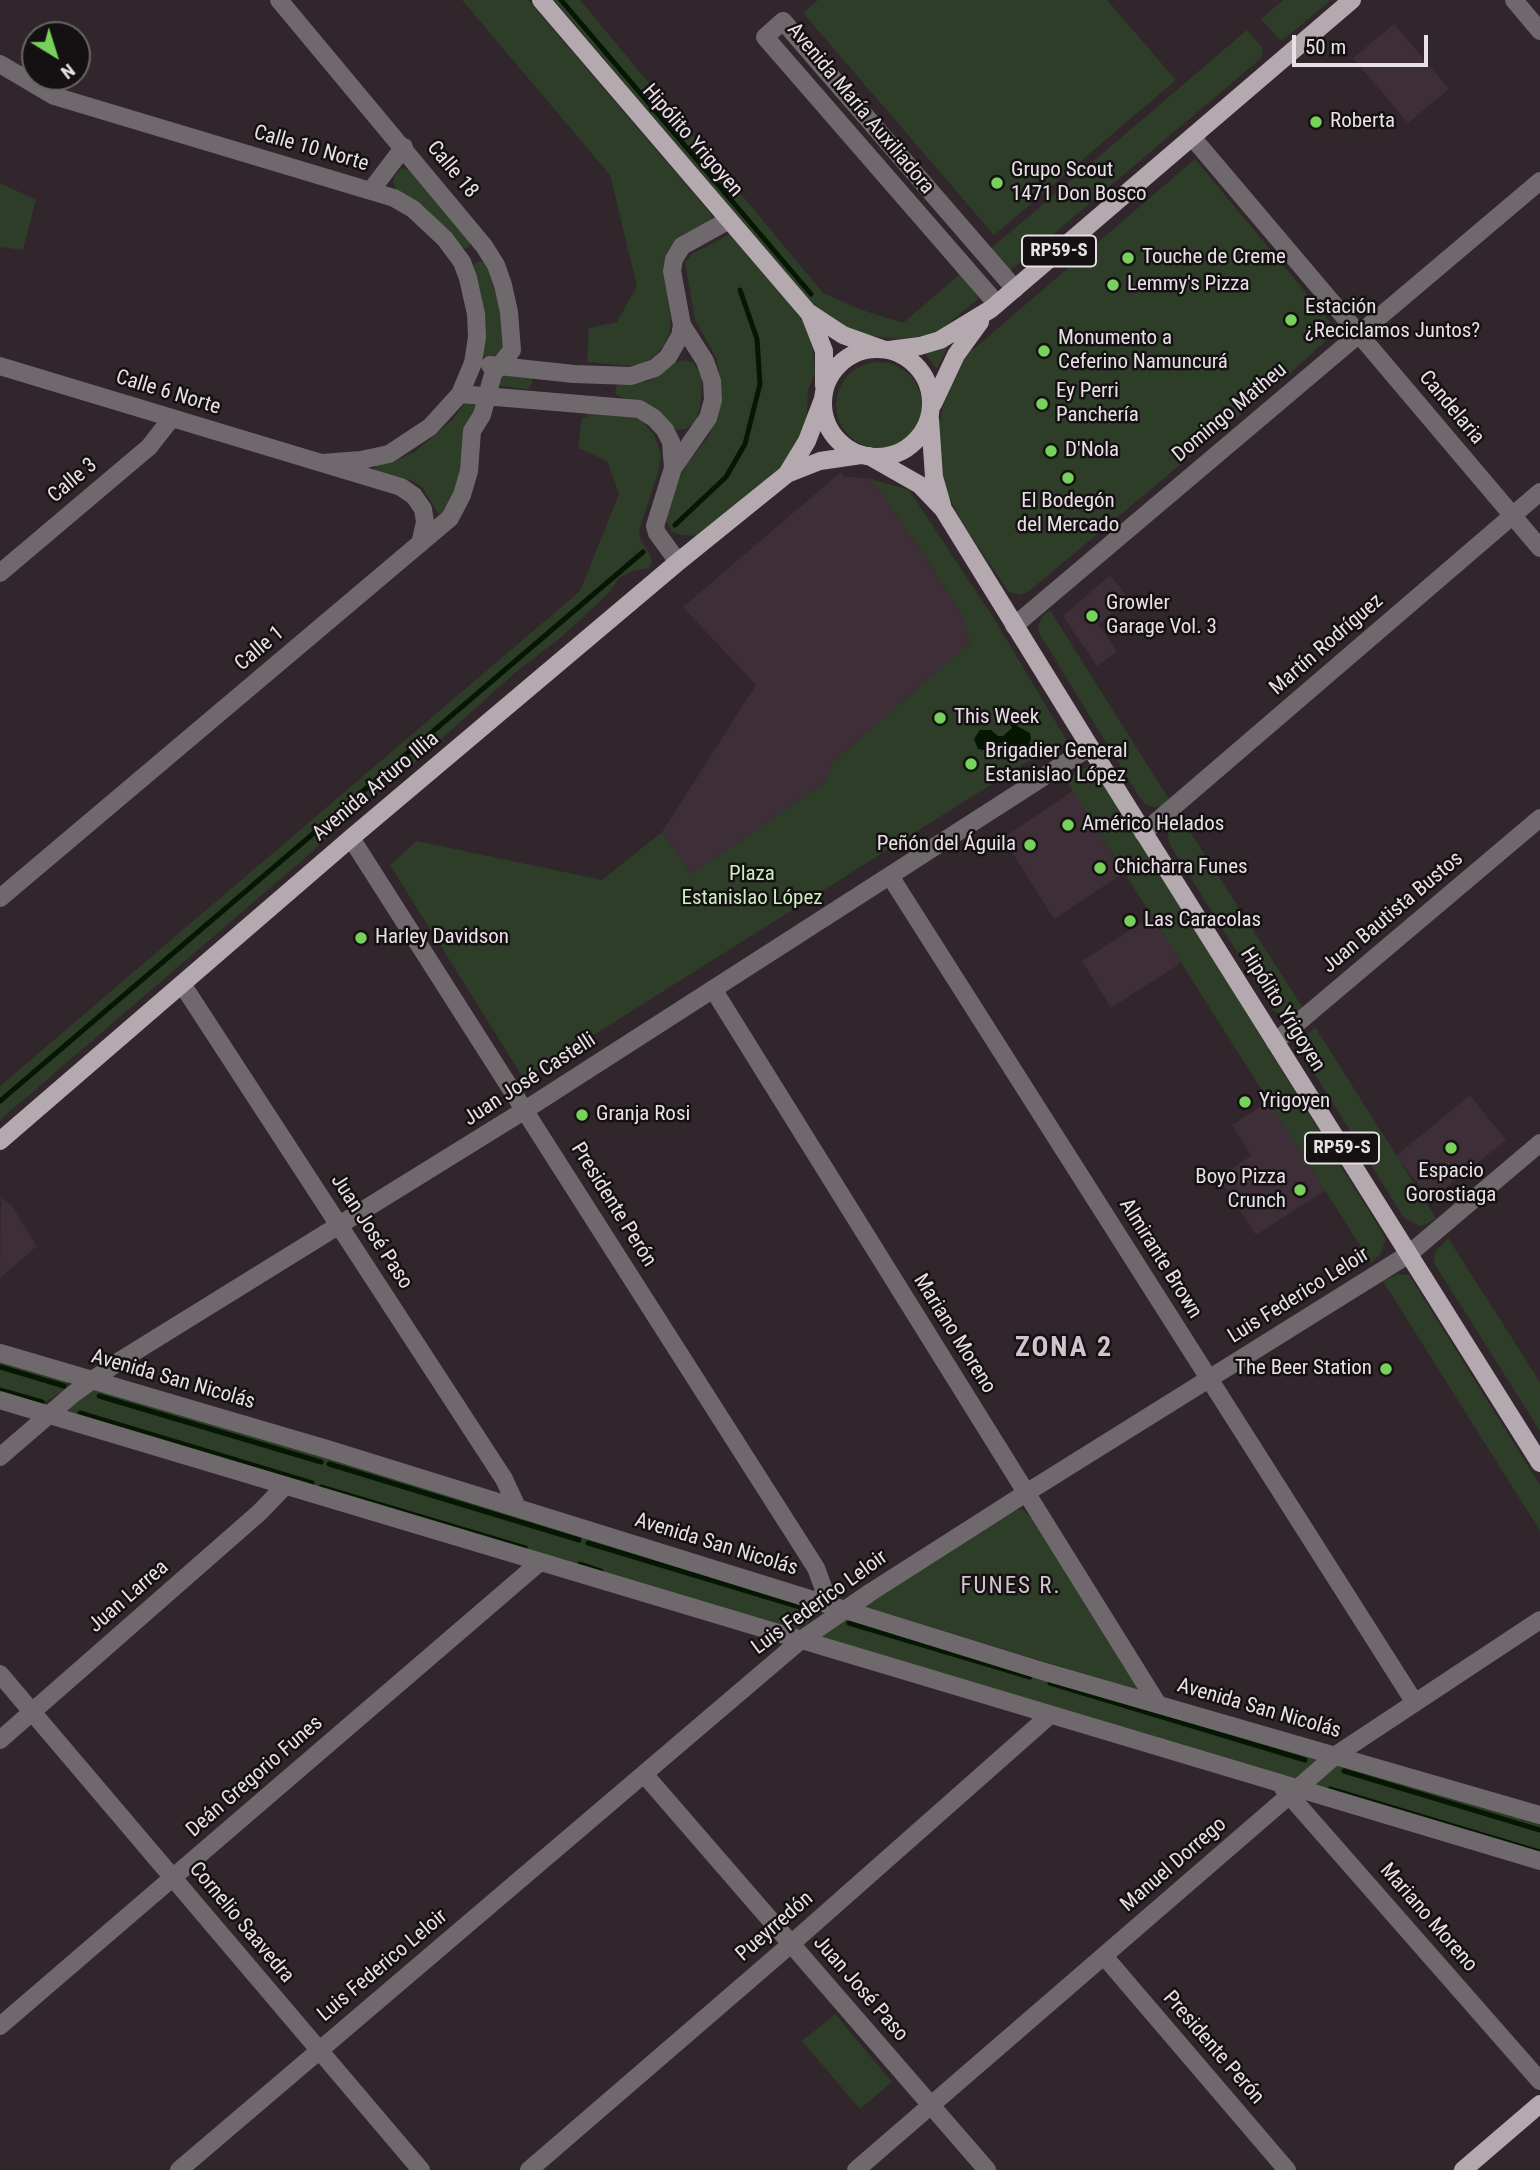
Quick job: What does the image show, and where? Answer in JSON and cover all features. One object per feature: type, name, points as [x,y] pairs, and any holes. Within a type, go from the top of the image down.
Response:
[{"type":"main road","name":"Hipólito Yrigoyen","points":[[541,0],[808,312],[843,335],[885,349]]},
{"type":"main road","name":"RP59-S","points":[[930,411],[967,337],[994,307],[1352,0]]},
{"type":"main road","name":"RP59-S","points":[[866,456],[846,447],[833,435],[825,418],[823,396],[831,374],[844,360],[862,351],[920,346],[940,340],[994,307]]},
{"type":"main road","name":"Hipólito Yrigoyen","points":[[808,312],[824,351],[823,396]]},
{"type":"main road","points":[[866,456],[889,455],[907,447],[922,433],[930,411],[929,388],[921,370],[907,357],[885,349]]},
{"type":"main road","name":"Avenida Arturo Illia","points":[[787,474],[807,441],[823,396]]},
{"type":"main road","name":"Hipólito Yrigoyen","points":[[930,411],[934,477],[943,509]]},
{"type":"main road","name":"Hipólito Yrigoyen","points":[[866,456],[920,485],[943,509],[1143,833],[1540,1462]]},
{"type":"main road","name":"Avenida Arturo Illia","points":[[0,1141],[351,838],[678,562],[787,474],[820,461],[866,456]]},
{"type":"main road","points":[[1463,2170],[1540,2104]]},
{"type":"street","name":"Calle 18","points":[[279,0],[404,147],[484,246],[496,265],[509,312],[512,350],[494,374],[488,397]]},
{"type":"street","points":[[1514,0],[1540,31]]},
{"type":"street","name":"Avenida María Auxiliadora","points":[[994,307],[765,37],[783,21],[1015,289]]},
{"type":"street","name":"Calle 10 Norte","points":[[0,64],[54,96],[372,190],[413,209],[445,239],[462,262],[468,278],[476,314],[477,337],[473,363],[460,394]]},
{"type":"street","name":"Candelaria","points":[[1192,137],[1540,548]]},
{"type":"street","points":[[372,190],[404,147]]},
{"type":"street","name":"Domingo Matheu","points":[[1014,626],[1540,181]]},
{"type":"street","points":[[473,363],[574,374],[631,376],[655,369],[668,357],[680,336],[682,325],[672,271],[674,259],[682,246],[729,220]]},
{"type":"street","points":[[462,262],[484,246]]},
{"type":"street","points":[[678,562],[655,526],[673,468],[708,418],[713,400],[712,381],[705,362],[682,325]]},
{"type":"street","points":[[668,357],[681,352],[694,354],[705,362]]},
{"type":"street","name":"Calle 6 Norte","points":[[0,366],[401,487],[414,496],[423,509],[425,522],[420,544]]},
{"type":"street","points":[[606,405],[600,388],[605,380],[613,375]]},
{"type":"street","points":[[460,394],[639,409],[654,418],[665,430],[671,442],[673,468]]},
{"type":"street","name":"Calle 6 Norte","points":[[322,463],[361,460],[389,454],[430,426],[460,394]]},
{"type":"street","name":"Calle 1","points":[[0,898],[450,518],[462,495],[469,471],[472,431],[482,415],[488,397]]},
{"type":"street","name":"Calle 3","points":[[0,573],[149,447],[171,419]]},
{"type":"street","points":[[665,430],[687,436],[701,429]]},
{"type":"street","name":"Martín Rodríguez","points":[[1143,833],[1540,492]]},
{"type":"street","name":"Juan José Castelli","points":[[0,1457],[92,1379],[525,1110],[1090,747]]},
{"type":"street","name":"Juan Bautista Bustos","points":[[1275,1042],[1540,818]]},
{"type":"street","name":"Presidente Perón","points":[[351,838],[816,1568],[825,1602]]},
{"type":"street","name":"Almirante Brown","points":[[890,876],[1415,1703]]},
{"type":"street","name":"Juan José Paso","points":[[182,984],[504,1479],[517,1507]]},
{"type":"street","name":"Mariano Moreno","points":[[713,989],[1157,1703]]},
{"type":"street","name":"Luis Federico Leloir","points":[[179,2170],[801,1640],[846,1608],[1026,1493],[1409,1254],[1540,1143]]},
{"type":"street","name":"Avenida San Nicolás","points":[[0,1353],[517,1507],[1042,1671],[1540,1815]]},
{"type":"street","points":[[0,1400],[801,1640],[1289,1790],[1540,1861]]},
{"type":"street","name":"Juan Larrea","points":[[0,1740],[260,1512],[285,1486]]},
{"type":"street","name":"Deán Gregorio Funes","points":[[0,2026],[540,1562]]},
{"type":"street","name":"Manuel Dorrego","points":[[856,2170],[1104,1956],[1289,1790],[1336,1755],[1540,1620]]},
{"type":"street","name":"Cornelio Saavedra","points":[[0,1674],[421,2170]]},
{"type":"street","name":"Pueyrredón","points":[[529,2170],[1050,1716]]},
{"type":"street","name":"Juan José Paso","points":[[644,1774],[987,2170]]},
{"type":"street","name":"Mariano Moreno","points":[[1289,1790],[1540,2081]]},
{"type":"street","name":"Presidente Perón","points":[[1104,1956],[1287,2170]]},
{"type":"shaded area","points":[[1394,24],[1449,89],[1408,123],[1353,58]]},
{"type":"shaded area","points":[[841,472],[844,476],[871,479],[926,557],[963,617],[970,643],[832,763],[827,781],[691,874],[662,832],[756,685],[683,607]]},
{"type":"shaded area","points":[[1110,575],[1130,600],[1098,624],[1117,651],[1097,666],[1063,616]]},
{"type":"shaded area","points":[[1013,708],[1020,712],[1021,716],[1017,726],[1030,733],[1027,750],[1016,753],[1006,744],[999,743],[988,751],[978,749],[974,739],[980,730],[991,730],[998,736],[1003,736],[1012,728],[1004,715]]},
{"type":"shaded area","points":[[1073,791],[1124,873],[1054,919],[1003,838]]},
{"type":"shaded area","points":[[1152,916],[1181,963],[1111,1008],[1082,961]]},
{"type":"shaded area","name":"Espacio Gorostiaga","points":[[1470,1095],[1506,1140],[1431,1200],[1396,1156]]},
{"type":"shaded area","points":[[1269,1101],[1326,1190],[1256,1235],[1218,1177],[1251,1156],[1232,1125]]},
{"type":"shaded area","points":[[1,1197],[12,1206],[37,1246],[0,1278]]},
{"type":"green space","points":[[462,0],[528,0],[711,214],[713,218],[709,222],[675,241],[667,251],[663,264],[671,319],[669,334],[655,356],[644,363],[632,366],[587,362],[589,328],[617,322],[637,286],[610,175]]},
{"type":"green space","points":[[554,0],[580,0],[823,293],[862,310],[903,323],[960,274],[978,299],[934,334],[919,337],[898,339],[864,335],[838,325],[818,310],[800,290]]},
{"type":"green space","points":[[818,0],[1107,0],[1176,80],[994,235],[803,13]]},
{"type":"green space","points":[[1283,0],[1331,0],[1280,40],[1261,19]]},
{"type":"green space","points":[[1247,30],[1262,47],[1263,56],[1259,60],[1011,270],[1005,271],[987,252]]},
{"type":"green space","points":[[1195,159],[1333,326],[1335,332],[1295,369],[1029,591],[1020,595],[1009,592],[965,528],[942,483],[936,444],[944,400],[967,344],[971,350],[975,348]]},
{"type":"green space","points":[[403,168],[414,172],[469,238],[470,245],[466,249],[459,246],[396,190],[393,182],[395,175]]},
{"type":"green space","points":[[0,183],[36,200],[23,250],[0,247]]},
{"type":"green space","points":[[730,234],[804,319],[812,338],[815,372],[808,391],[806,428],[785,464],[697,536],[683,535],[672,532],[665,518],[672,493],[686,465],[709,436],[719,410],[721,382],[716,358],[695,320],[685,262],[692,254]]},
{"type":"green space","points":[[481,261],[487,264],[501,313],[503,351],[495,359],[485,357],[482,350],[472,269]]},
{"type":"green space","points":[[948,346],[937,369],[924,352]]},
{"type":"green space","points":[[685,360],[693,363],[702,379],[698,414],[694,423],[686,429],[677,430],[669,426],[645,404],[615,393],[617,385],[649,381],[677,362]]},
{"type":"green space","points":[[879,362],[896,365],[910,374],[919,388],[922,405],[919,422],[910,436],[896,445],[879,448],[862,445],[848,436],[839,422],[836,405],[839,388],[848,374],[862,365]]},
{"type":"green space","points":[[500,374],[530,376],[533,383],[528,389],[501,386],[498,383]]},
{"type":"green space","points":[[465,403],[472,404],[476,410],[462,477],[444,514],[438,513],[422,487],[411,480],[376,471],[374,468],[415,452],[452,420]]},
{"type":"green space","points":[[587,412],[630,416],[643,422],[658,445],[661,456],[659,469],[639,531],[652,562],[649,568],[633,571],[618,579],[608,594],[559,639],[516,672],[420,758],[351,813],[314,850],[0,1120],[0,1086],[580,591],[619,494],[607,461],[578,448],[582,418],[587,418]]},
{"type":"green space","name":"Plaza Estanislao López","points":[[871,479],[909,490],[993,617],[1067,741],[1049,761],[1046,757],[1027,762],[524,1079],[390,865],[417,841],[602,880],[662,832],[691,874],[827,781],[832,763],[970,643],[963,617],[926,557]]},
{"type":"green space","points":[[1050,610],[1170,801],[1162,807],[1145,804],[1138,795],[1039,633],[1038,626],[1042,617]]},
{"type":"green space","points":[[1088,766],[1093,767],[1100,776],[1386,1239],[1381,1253],[1371,1263],[1065,779]]},
{"type":"green space","points":[[1180,816],[1303,1008],[1296,1013],[1287,1016],[1274,1011],[1170,845],[1168,831]]},
{"type":"green space","points":[[1315,1027],[1436,1218],[1427,1224],[1419,1226],[1404,1218],[1306,1060],[1301,1042]]},
{"type":"green space","points":[[1448,1238],[1540,1382],[1540,1431],[1434,1263],[1435,1252]]},
{"type":"green space","points":[[1398,1274],[1409,1275],[1540,1485],[1540,1531],[1383,1281]]},
{"type":"green space","points":[[0,1356],[67,1379],[67,1384],[64,1390],[42,1404],[0,1392]]},
{"type":"green space","points":[[95,1387],[821,1608],[822,1612],[796,1632],[74,1415],[69,1410],[70,1404]]},
{"type":"green space","points":[[1013,1510],[1023,1510],[1033,1520],[1139,1691],[863,1606]]},
{"type":"green space","points":[[843,1617],[1315,1758],[1316,1762],[1297,1780],[821,1638],[823,1632]]},
{"type":"green space","points":[[1341,1764],[1540,1823],[1540,1858],[1315,1787],[1316,1781]]},
{"type":"green space","points":[[835,2014],[892,2082],[860,2109],[802,2041]]},
{"type":"waterway","points":[[561,0],[811,294]]},
{"type":"waterway","points":[[675,525],[726,477],[745,444],[760,384],[757,339],[740,290]]},
{"type":"waterway","points":[[0,1101],[643,552]]},
{"type":"waterway","points":[[0,1367],[64,1386]]},
{"type":"waterway","points":[[0,1390],[42,1402]]},
{"type":"waterway","points":[[99,1396],[321,1462]]},
{"type":"waterway","points":[[80,1413],[312,1483]]},
{"type":"waterway","points":[[329,1464],[579,1540]]},
{"type":"waterway","points":[[321,1487],[525,1548]]},
{"type":"waterway","points":[[588,1543],[810,1610]]},
{"type":"waterway","points":[[580,1564],[601,1571]]},
{"type":"waterway","points":[[849,1623],[1030,1677]]},
{"type":"waterway","points":[[1050,1683],[1305,1760]]},
{"type":"waterway","points":[[1344,1771],[1540,1830]]},
{"type":"waterway","points":[[1330,1789],[1540,1852]]},
{"type":"place","name":"Roberta","points":[[1316,122]]},
{"type":"place","name":"Grupo Scout 1471 Don Bosco","points":[[997,183]]},
{"type":"place","name":"Touche de Creme","points":[[1128,258]]},
{"type":"place","name":"Lemmy's Pizza","points":[[1113,285]]},
{"type":"place","name":"Estación ¿Reciclamos Juntos?","points":[[1291,320]]},
{"type":"place","name":"Monumento a Ceferino Namuncurá","points":[[1044,351]]},
{"type":"place","name":"Ey Perri Panchería","points":[[1042,404]]},
{"type":"place","name":"D'Nola","points":[[1051,451]]},
{"type":"place","name":"El Bodegón del Mercado","points":[[1068,478]]},
{"type":"place","name":"Growler Garage Vol. 3","points":[[1092,616]]},
{"type":"place","name":"This Week","points":[[940,718]]},
{"type":"place","name":"Brigadier General Estanislao López","points":[[971,764]]},
{"type":"place","name":"Américo Helados","points":[[1068,825]]},
{"type":"place","name":"Peñón del Águila","points":[[1030,845]]},
{"type":"place","name":"Chicharra Funes","points":[[1100,868]]},
{"type":"place","name":"Las Caracolas","points":[[1130,921]]},
{"type":"place","name":"Harley Davidson","points":[[361,938]]},
{"type":"place","name":"Yrigoyen","points":[[1245,1102]]},
{"type":"place","name":"Granja Rosi","points":[[582,1115]]},
{"type":"place","name":"Espacio Gorostiaga","points":[[1451,1148]]},
{"type":"place","name":"Boyo Pizza Crunch","points":[[1300,1190]]},
{"type":"place","name":"The Beer Station","points":[[1386,1369]]},
{"type":"district","name":"ZONA 2","points":[[1064,1349]]},
{"type":"district","name":"FUNES R.","points":[[1011,1587]]}]
